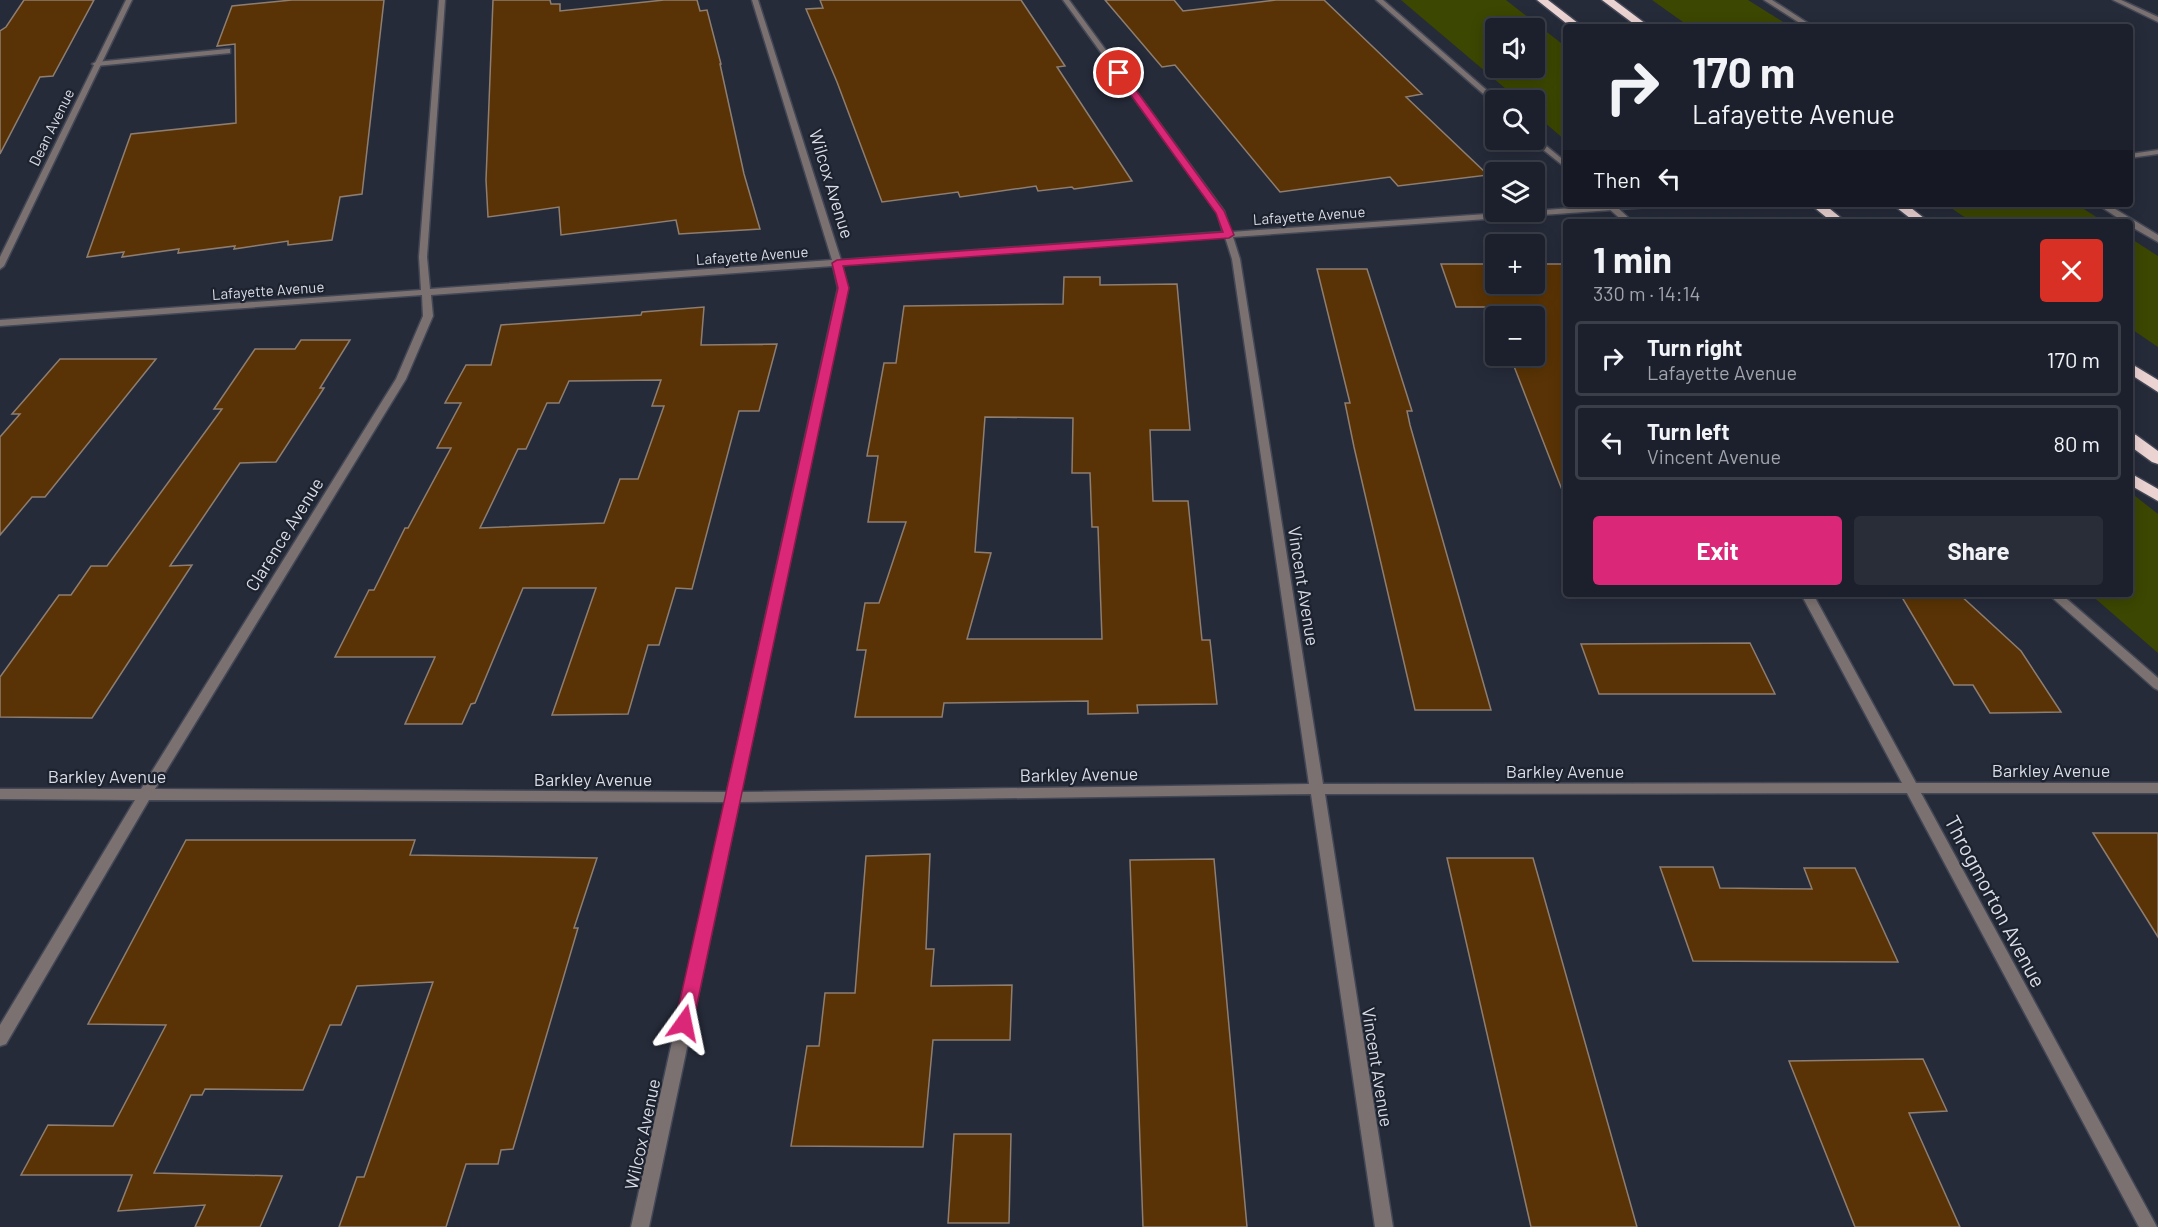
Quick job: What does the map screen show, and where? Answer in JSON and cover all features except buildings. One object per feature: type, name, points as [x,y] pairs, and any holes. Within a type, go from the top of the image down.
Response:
[{"type":"highway","points":[[1542,0],[1574,24]]},
{"type":"highway","points":[[1607,0],[1641,24]]},
{"type":"highway","points":[[1820,207],[1836,219]]},
{"type":"highway","points":[[1902,207],[1919,219]]},
{"type":"highway","points":[[2133,369],[2158,387]]},
{"type":"highway","points":[[2133,440],[2158,459]]},
{"type":"highway","points":[[2133,480],[2158,496]]},
{"type":"street","name":"Dean Avenue","points":[[0,266],[129,0]]},
{"type":"street","name":"Clarence Avenue","points":[[0,1039],[145,795],[401,379],[428,316],[423,257],[442,0]]},
{"type":"street","name":"Wilcox Avenue","points":[[640,1227],[843,288],[828,227],[755,0]]},
{"type":"street","name":"Vincent Avenue","points":[[1066,0],[1221,213],[1236,259],[1384,1227]]},
{"type":"street","points":[[1379,0],[1485,93]]},
{"type":"street","points":[[1767,0],[1806,24]]},
{"type":"street","points":[[2116,0],[2158,20]]},
{"type":"street","points":[[96,64],[227,51]]},
{"type":"street","points":[[1545,148],[1563,163]]},
{"type":"street","points":[[2133,156],[2158,152]]},
{"type":"street","name":"Lafayette Avenue","points":[[0,323],[1597,207]]},
{"type":"street","points":[[1611,207],[1625,219]]},
{"type":"street","points":[[2106,207],[2125,219]]},
{"type":"street","points":[[2133,224],[2158,239]]},
{"type":"street","name":"Throgmorton Avenue","points":[[1809,597],[2148,1227]]},
{"type":"street","points":[[2057,597],[2158,685]]},
{"type":"street","name":"Barkley Avenue","points":[[0,794],[733,797],[1317,789],[2158,788]]},
{"type":"green space","points":[[1401,0],[1506,0],[1529,18],[1485,18],[1485,71]]},
{"type":"green space","points":[[1652,0],[1748,0],[1786,24],[1686,24]]},
{"type":"green space","points":[[1545,31],[1563,45],[1563,138],[1545,123],[1545,90],[1507,90],[1493,78],[1545,78]]},
{"type":"green space","points":[[1950,207],[2081,207],[2099,219],[1968,219]]},
{"type":"green space","points":[[2133,240],[2158,256],[2158,347],[2133,330]]},
{"type":"green space","points":[[2133,494],[2158,514],[2158,653],[2093,597],[2133,597]]},
{"type":"route","points":[[684,1023],[843,288],[837,263],[1229,235],[1221,213],[1119,73]]}]
